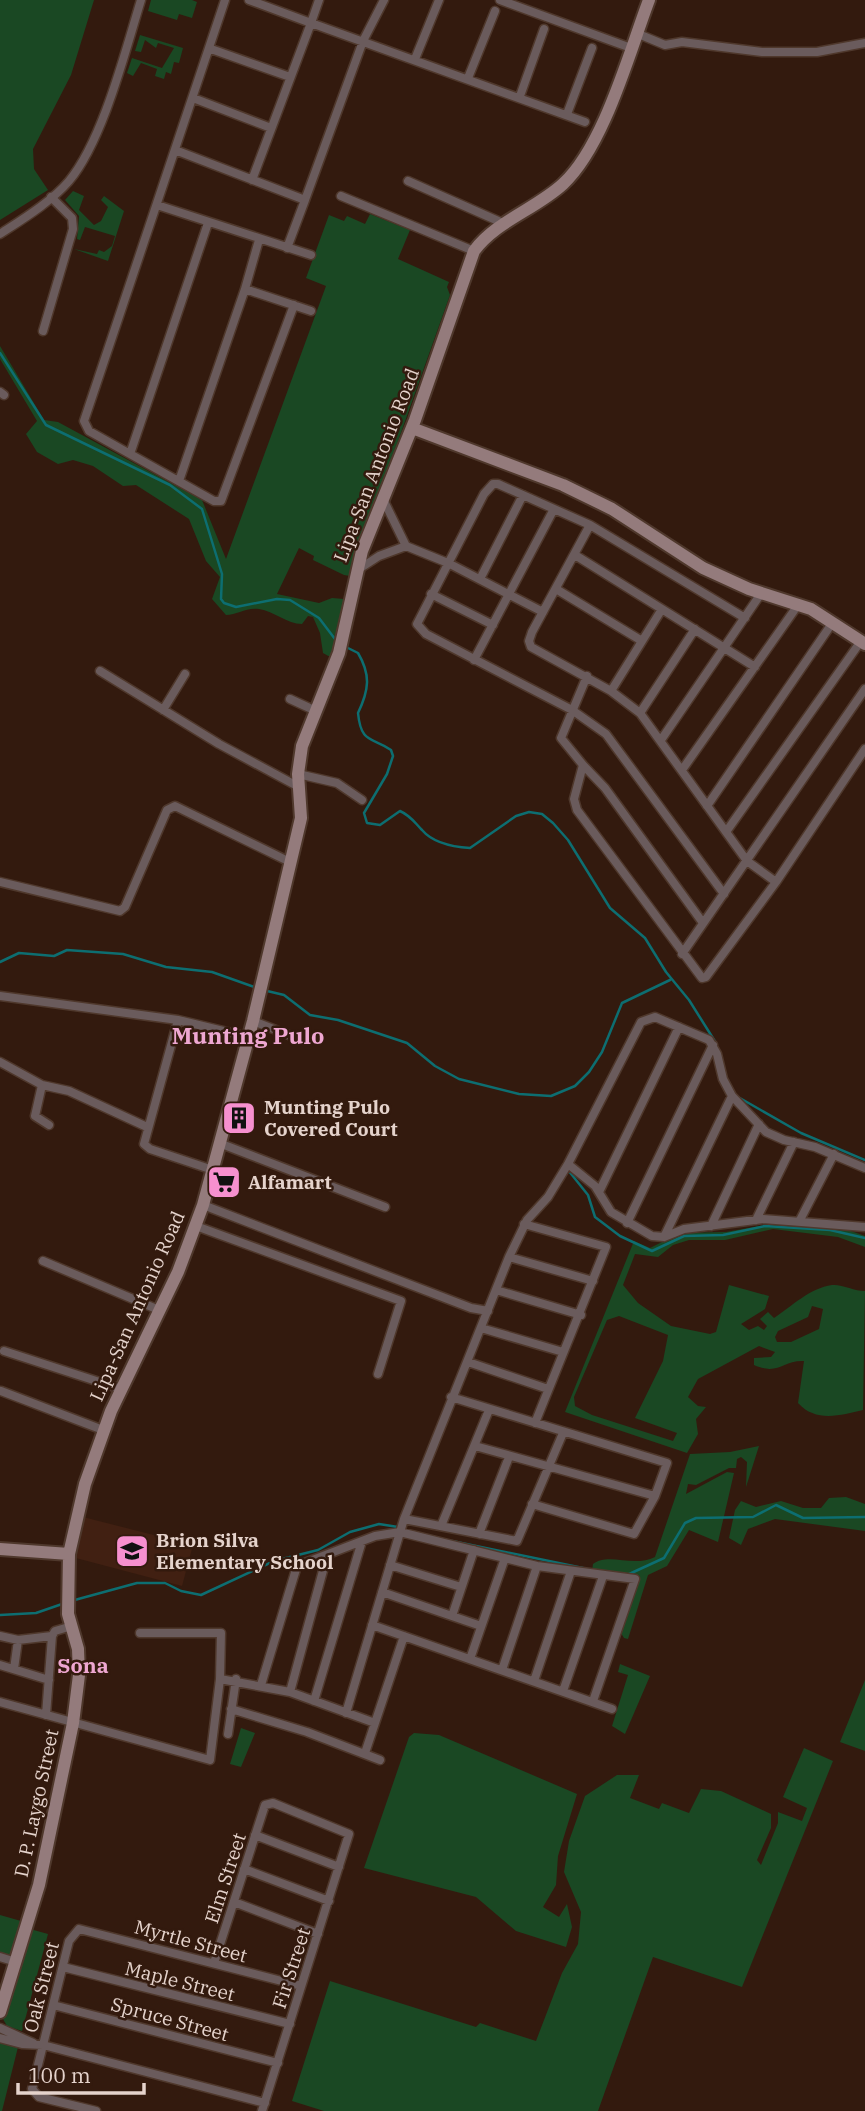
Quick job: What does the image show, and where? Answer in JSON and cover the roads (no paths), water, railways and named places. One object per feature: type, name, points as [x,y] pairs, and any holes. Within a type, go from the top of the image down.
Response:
[{"type":"main road","name":"Lipa-San Antonio Road","points":[[68,1597],[69,1554],[85,1484],[103,1430],[196,1226],[213,1170],[253,1021],[302,812],[299,780],[302,746],[339,653],[356,571],[412,428],[474,251],[505,223],[554,192],[587,155],[649,0]]},
{"type":"main road","points":[[412,428],[563,485],[612,509],[703,568],[798,605],[833,622],[863,642]]},
{"type":"main road","points":[[0,1549],[69,1554]]},
{"type":"main road","name":"D. P. Laygo Street","points":[[0,2012],[39,1885],[73,1723],[79,1675],[78,1648],[70,1620],[68,1597]]},
{"type":"street","points":[[0,233],[68,183],[89,148],[141,0]]},
{"type":"street","points":[[225,0],[211,49],[84,421],[89,431],[214,501],[221,501],[294,306]]},
{"type":"street","points":[[249,0],[520,96],[585,122]]},
{"type":"street","points":[[252,180],[320,0]]},
{"type":"street","points":[[374,15],[375,0]]},
{"type":"street","points":[[287,248],[363,41],[384,0]]},
{"type":"street","points":[[415,59],[439,0]]},
{"type":"street","points":[[500,0],[631,48]]},
{"type":"street","points":[[468,78],[495,11]]},
{"type":"street","points":[[520,96],[544,29]]},
{"type":"street","points":[[636,33],[665,45],[682,41],[762,52],[817,52],[865,43]]},
{"type":"street","points":[[566,114],[592,48]]},
{"type":"street","points":[[211,49],[290,77]]},
{"type":"street","points":[[193,98],[271,128]]},
{"type":"street","points":[[175,150],[305,200]]},
{"type":"street","points":[[408,181],[505,223]]},
{"type":"street","points":[[341,196],[474,251]]},
{"type":"street","points":[[43,331],[73,229],[72,218],[51,197]]},
{"type":"street","points":[[157,205],[311,256]]},
{"type":"street","points":[[130,454],[208,223]]},
{"type":"street","points":[[179,481],[245,289],[259,240]]},
{"type":"street","points":[[245,289],[311,311]]},
{"type":"street","points":[[724,894],[614,742],[572,710],[420,629],[418,618],[488,488],[498,484],[590,525],[745,618]]},
{"type":"street","points":[[480,579],[523,495]]},
{"type":"street","points":[[383,497],[407,546],[448,563],[543,612]]},
{"type":"street","points":[[474,660],[554,509]]},
{"type":"street","points":[[590,525],[532,632],[529,641],[531,647],[587,676],[640,713],[747,861],[775,882]]},
{"type":"street","points":[[356,571],[379,556],[407,546]]},
{"type":"street","points":[[575,555],[755,667]]},
{"type":"street","points":[[556,589],[642,641]]},
{"type":"street","points":[[661,740],[762,592]]},
{"type":"street","points":[[431,594],[493,625]]},
{"type":"street","points":[[682,770],[798,605]]},
{"type":"street","points":[[611,691],[662,609]]},
{"type":"street","points":[[707,806],[833,622]]},
{"type":"street","points":[[640,713],[695,629]]},
{"type":"street","points":[[726,832],[863,642]]},
{"type":"street","points":[[100,671],[163,710],[299,780],[337,783],[362,800]]},
{"type":"street","points":[[163,710],[185,674]]},
{"type":"street","points":[[587,676],[561,738],[605,788],[703,923]]},
{"type":"street","points":[[682,954],[865,689]]},
{"type":"street","points":[[290,699],[316,711]]},
{"type":"street","points":[[583,765],[574,799],[577,810],[697,975],[706,977],[775,882],[865,749]]},
{"type":"street","points":[[0,882],[120,911],[125,907],[167,810],[175,806],[290,862]]},
{"type":"street","points":[[0,996],[178,1020],[248,1037]]},
{"type":"street","points":[[346,1713],[402,1525],[509,1257],[524,1224],[548,1197],[568,1164],[641,1022],[654,1017],[705,1036],[713,1045],[732,1096],[774,1137],[834,1154],[865,1168]]},
{"type":"street","points":[[178,1020],[144,1144],[150,1149],[213,1170]]},
{"type":"street","points":[[253,1021],[299,1039]]},
{"type":"street","points":[[598,1192],[679,1027]]},
{"type":"street","points":[[627,1223],[713,1045]]},
{"type":"street","points":[[0,1062],[43,1085],[69,1091],[147,1127]]},
{"type":"street","points":[[43,1085],[35,1116],[49,1125]]},
{"type":"street","points":[[664,1237],[732,1096]]},
{"type":"street","points":[[710,1226],[760,1124]]},
{"type":"street","points":[[756,1220],[794,1142]]},
{"type":"street","points":[[219,1143],[385,1207]]},
{"type":"street","points":[[800,1220],[834,1154]]},
{"type":"street","points":[[568,1164],[591,1182],[611,1212],[647,1235],[664,1237],[684,1229],[756,1220],[800,1220],[865,1227]]},
{"type":"street","points":[[203,1205],[488,1311]]},
{"type":"street","points":[[524,1224],[605,1244],[581,1315],[535,1423]]},
{"type":"street","points":[[196,1226],[401,1301],[378,1374]]},
{"type":"street","points":[[509,1257],[593,1281]]},
{"type":"street","points":[[43,1261],[159,1310]]},
{"type":"street","points":[[496,1290],[581,1315]]},
{"type":"street","points":[[481,1328],[564,1352]]},
{"type":"street","points":[[4,1350],[121,1390]]},
{"type":"street","points":[[468,1362],[548,1389]]},
{"type":"street","points":[[1,1391],[103,1430]]},
{"type":"street","points":[[451,1397],[563,1433],[667,1462],[655,1496],[633,1534],[532,1504]]},
{"type":"street","points":[[441,1527],[489,1410]]},
{"type":"street","points":[[261,1685],[294,1570],[304,1562],[327,1556],[402,1525],[441,1527],[517,1541],[563,1433]]},
{"type":"street","points":[[475,1446],[546,1468],[655,1496]]},
{"type":"street","points":[[479,1534],[509,1457]]},
{"type":"street","points":[[402,1525],[474,1550],[537,1566],[635,1579],[593,1701]]},
{"type":"street","points":[[314,1701],[362,1541]]},
{"type":"street","points":[[452,1616],[474,1550]]},
{"type":"street","points":[[290,1692],[327,1556]]},
{"type":"street","points":[[470,1659],[505,1558]]},
{"type":"street","points":[[390,1565],[461,1587]]},
{"type":"street","points":[[502,1670],[537,1566]]},
{"type":"street","points":[[534,1681],[571,1571]]},
{"type":"street","points":[[563,1691],[603,1576]]},
{"type":"street","points":[[382,1592],[481,1626]]},
{"type":"street","points":[[46,1715],[52,1636],[70,1620]]},
{"type":"street","points":[[372,1625],[612,1709]]},
{"type":"street","points":[[0,1702],[210,1760],[220,1679],[221,1633],[140,1633]]},
{"type":"street","points":[[0,1636],[18,1640],[52,1636]]},
{"type":"street","points":[[365,1754],[404,1636]]},
{"type":"street","points":[[13,1669],[18,1640]]},
{"type":"street","points":[[0,1665],[49,1680]]},
{"type":"street","points":[[220,1679],[236,1679],[290,1692],[375,1723]]},
{"type":"street","points":[[228,1734],[236,1679]]},
{"type":"street","points":[[231,1709],[380,1760]]},
{"type":"street","name":"Fir Street","points":[[264,2107],[349,1834],[297,1812],[267,1804]]},
{"type":"street","name":"Elm Street","points":[[214,1964],[267,1804]]},
{"type":"street","points":[[255,1835],[339,1867]]},
{"type":"street","points":[[244,1869],[329,1901]]},
{"type":"street","points":[[234,1902],[318,1934]]},
{"type":"street","name":"Myrtle Street","points":[[74,1932],[85,1928],[301,1986]]},
{"type":"street","name":"Oak Street","points":[[74,1932],[32,2086],[39,2097],[96,2111]]},
{"type":"street","points":[[0,1957],[16,1962]]},
{"type":"street","name":"Maple Street","points":[[63,1967],[289,2024]]},
{"type":"street","name":"Spruce Street","points":[[54,2005],[278,2063]]},
{"type":"street","points":[[0,2028],[33,2043]]},
{"type":"street","points":[[0,2038],[43,2045],[264,2107]]},
{"type":"waterway","points":[[0,353],[46,425],[170,485],[202,509],[222,574],[221,599],[224,603],[236,607],[277,599],[290,600],[319,618],[338,643]]},
{"type":"waterway","points":[[344,646],[358,653],[367,676],[366,690],[358,713],[362,730],[368,738],[391,750],[393,756],[387,774],[364,813],[367,823],[380,825],[400,811],[432,838],[470,848],[516,816],[529,812],[542,814],[568,840],[610,908],[645,938],[716,1043]]},
{"type":"waterway","points":[[0,962],[19,953],[54,956],[67,950],[123,954],[166,967],[212,972],[257,988]]},
{"type":"waterway","points":[[263,990],[284,995],[310,1015],[338,1020],[407,1043],[435,1066],[459,1079],[519,1094],[551,1096],[575,1086],[589,1072],[602,1052],[622,1003],[670,980]]},
{"type":"waterway","points":[[738,1097],[801,1133],[865,1160]]},
{"type":"waterway","points":[[568,1170],[588,1195],[595,1217],[620,1236],[652,1251],[684,1236],[723,1235],[765,1226],[830,1230],[865,1238]]},
{"type":"waterway","points":[[627,1575],[664,1558],[685,1523],[696,1518],[753,1517],[776,1505],[803,1518],[865,1517]]},
{"type":"waterway","points":[[71,1601],[137,1583],[165,1583],[181,1591],[201,1595],[274,1561],[318,1550],[350,1532],[379,1524],[398,1527]]},
{"type":"waterway","points":[[452,1541],[583,1568]]},
{"type":"waterway","points":[[0,1615],[36,1613],[65,1603]]},
{"type":"place","name":"Munting Pulo Covered Court","points":[[239,1118]]},
{"type":"place","name":"Alfamart","points":[[224,1182]]},
{"type":"place","name":"Brion Silva Elementary School","points":[[132,1551]]},
{"type":"district","name":"Munting Pulo","points":[[248,1036]]},
{"type":"district","name":"Sona","points":[[83,1666]]}]
